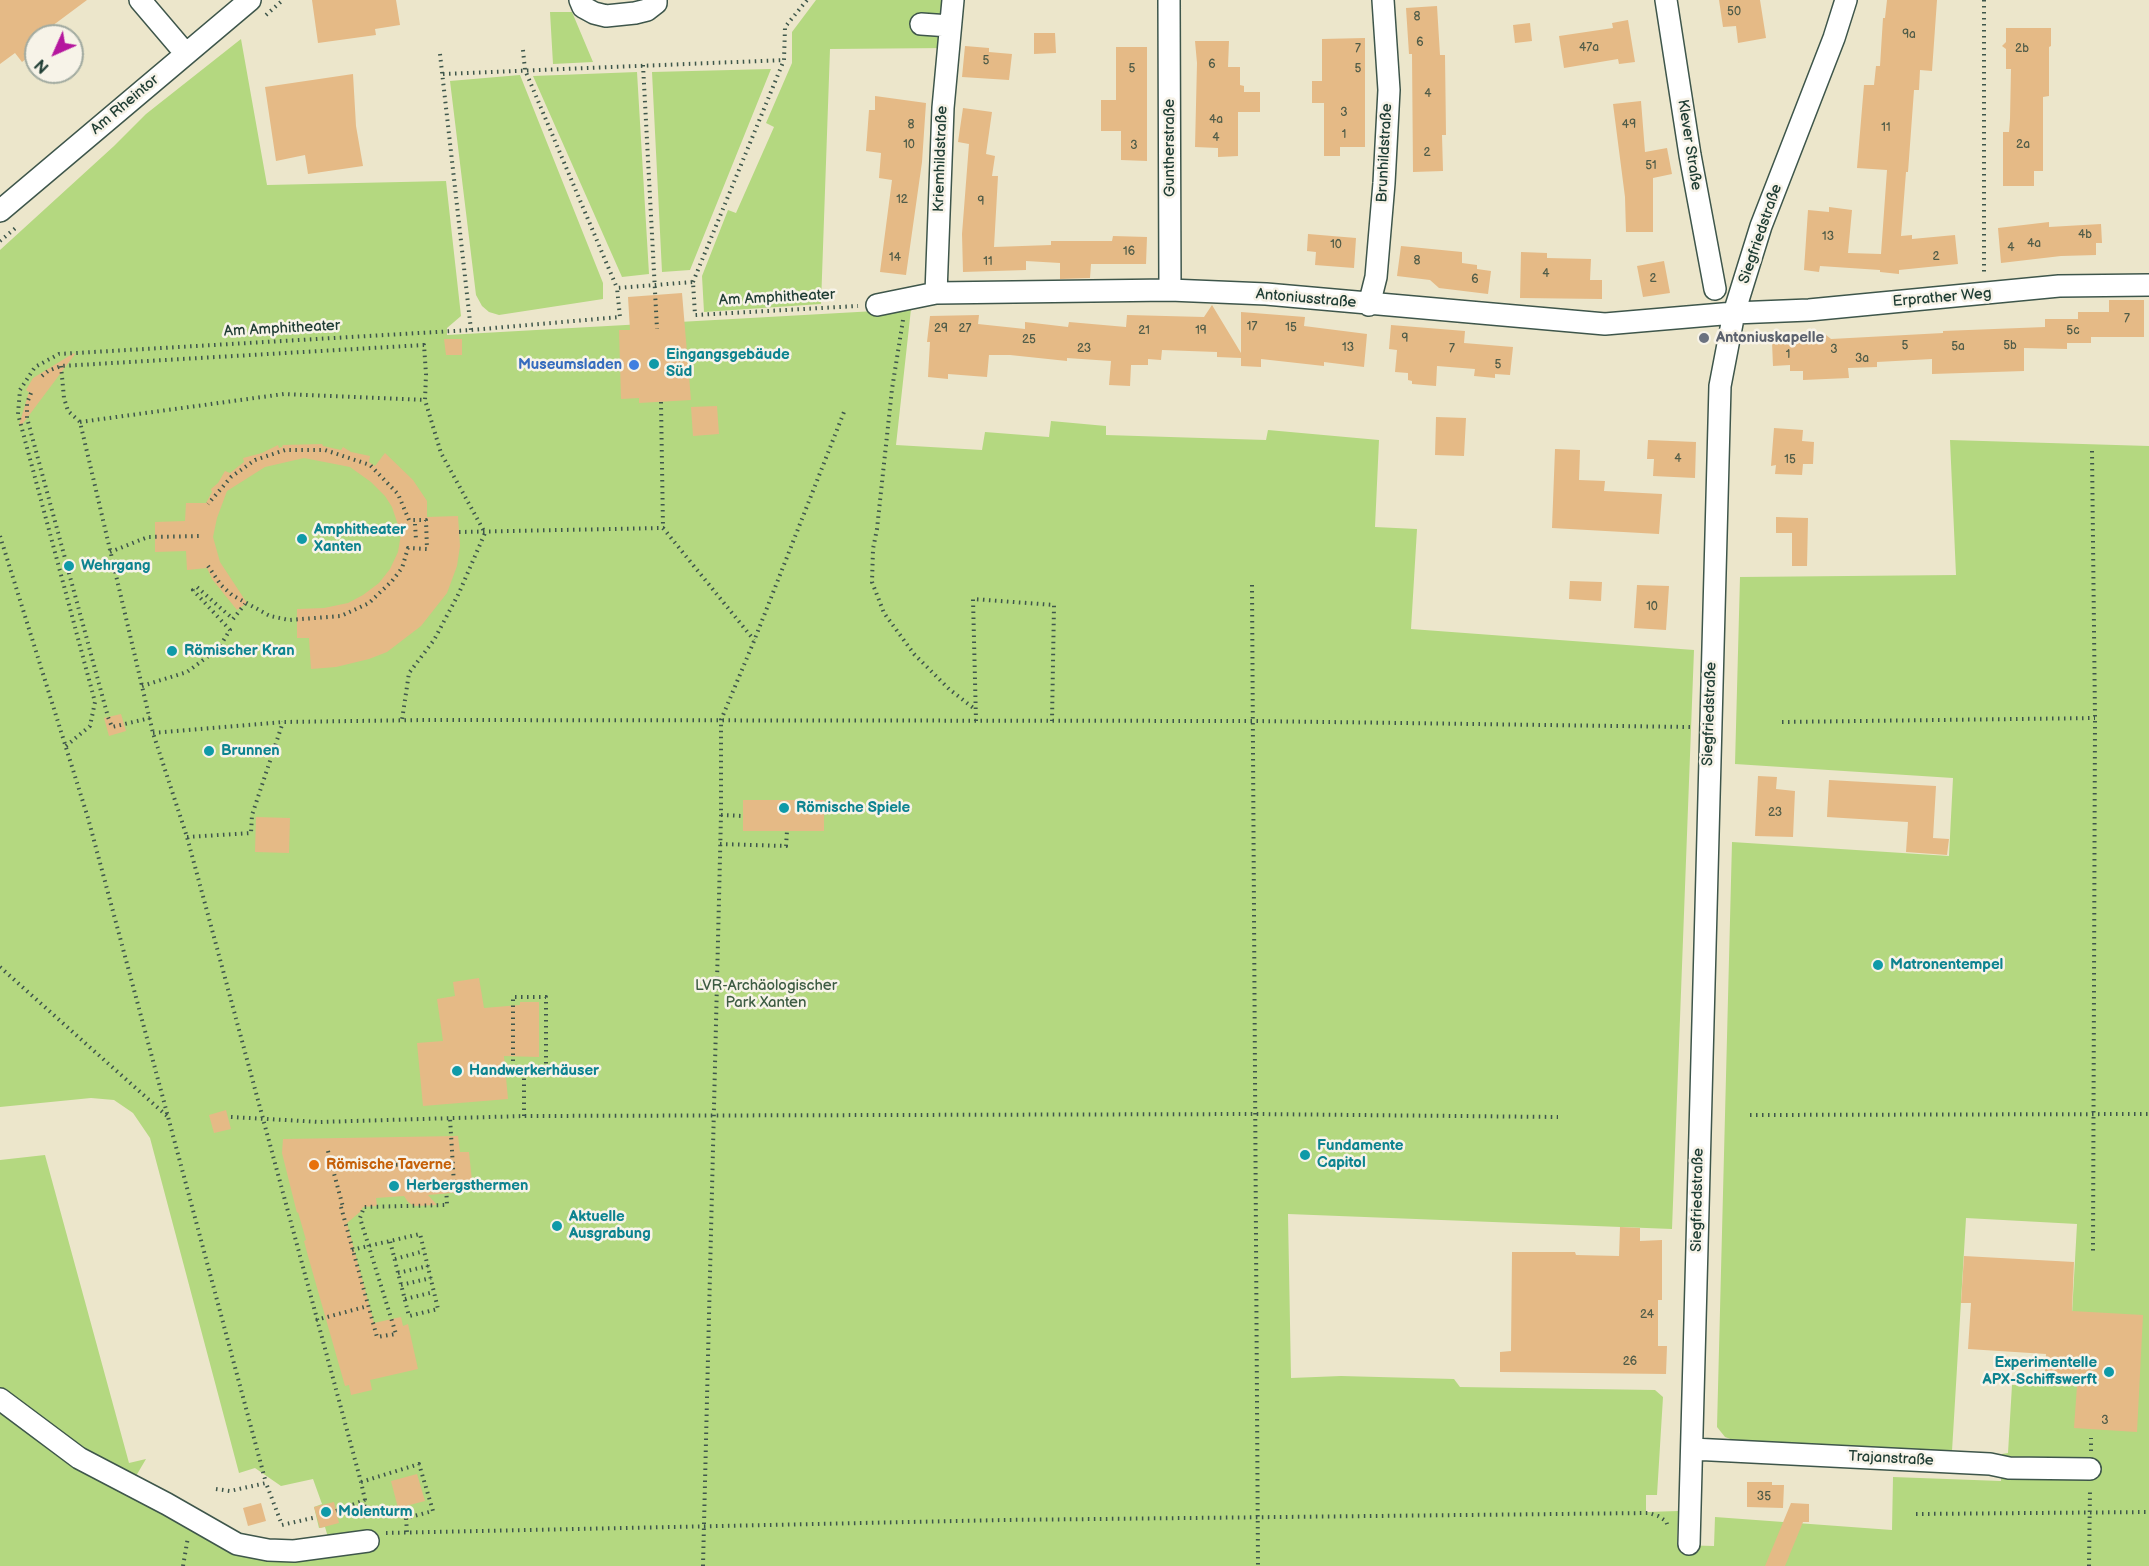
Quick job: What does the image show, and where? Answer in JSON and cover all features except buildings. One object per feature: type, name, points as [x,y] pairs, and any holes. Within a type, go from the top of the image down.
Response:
[{"type":"street","points":[[140,0],[186,54]]},
{"type":"street","name":"Am Rheintor","points":[[0,211],[250,0]]},
{"type":"street","points":[[582,4],[594,13],[606,16],[647,10],[656,3],[656,0]]},
{"type":"street","name":"Kriemhildstraße","points":[[936,293],[943,108],[953,0]]},
{"type":"street","name":"Brunhildstraße","points":[[1370,305],[1376,277],[1389,90],[1383,0]]},
{"type":"street","name":"Klever Straße","points":[[1666,0],[1714,290]]},
{"type":"street","name":"Siegfriedstraße","points":[[1689,1544],[1709,726],[1720,386],[1734,313],[1761,226],[1834,38],[1846,0]]},
{"type":"street","name":"Guntherstraße","points":[[1164,4],[1170,290]]},
{"type":"street","points":[[921,24],[950,26]]},
{"type":"street","name":"Erprather Weg","points":[[1734,313],[1809,310],[2059,286],[2149,285]]},
{"type":"street","name":"Antoniusstraße","points":[[877,305],[936,293],[1170,290],[1266,294],[1605,324],[1734,313]]},
{"type":"street","points":[[0,1399],[79,1458],[237,1544],[268,1550],[294,1551],[368,1541]]},
{"type":"street","name":"Trajanstraße","points":[[1692,1449],[1990,1464],[2009,1468],[2090,1469]]},
{"type":"path","points":[[523,50],[525,70],[617,288],[693,282],[784,60],[784,27],[807,0]]},
{"type":"path","points":[[1984,0],[1984,294]]},
{"type":"path","points":[[440,54],[471,330]]},
{"type":"path","points":[[443,74],[784,60]]},
{"type":"path","points":[[643,65],[657,329]]},
{"type":"path","name":"Am Amphitheater","points":[[693,282],[695,315],[877,305]]},
{"type":"path","name":"Am Amphitheater","points":[[66,746],[90,726],[95,702],[18,414],[20,390],[35,367],[59,354],[471,330],[620,317],[617,288]]},
{"type":"path","points":[[907,299],[892,389],[873,549],[872,582],[884,613],[914,654],[949,689],[976,710]]},
{"type":"path","points":[[42,376],[61,366],[424,345],[425,400],[441,453],[485,533]]},
{"type":"path","points":[[61,366],[64,398],[68,411],[80,422],[153,733],[187,837],[361,1482],[365,1500],[363,1526],[368,1541],[384,1533],[407,1532],[1258,1516],[1648,1514],[1658,1516],[1665,1521],[1669,1529]]},
{"type":"path","points":[[31,393],[27,403],[27,418],[108,717],[112,727],[150,718]]},
{"type":"path","points":[[80,422],[284,394],[425,400]]},
{"type":"path","points":[[661,402],[663,528],[754,641]]},
{"type":"path","points":[[703,1566],[721,815],[721,720],[844,412]]},
{"type":"path","points":[[208,504],[231,477],[255,460],[285,450],[325,450],[370,465],[398,494],[409,520],[426,520],[427,549],[408,548],[402,568],[392,581],[369,603],[341,616],[289,620],[270,616],[245,604],[221,585],[208,566]]},
{"type":"path","points":[[2092,451],[2095,718],[2093,1252]]},
{"type":"path","points":[[415,524],[416,540]]},
{"type":"path","points":[[459,532],[663,528]]},
{"type":"path","points":[[416,533],[423,533]]},
{"type":"path","points":[[402,720],[409,673],[434,640],[459,593],[485,533]]},
{"type":"path","points":[[0,536],[91,829],[266,1483],[282,1525],[317,1516]]},
{"type":"path","points":[[110,552],[148,537],[203,536]]},
{"type":"path","points":[[1252,585],[1258,1566]]},
{"type":"path","points":[[142,686],[187,672],[218,649],[230,630],[193,591],[197,587],[233,619],[245,604]]},
{"type":"path","points":[[976,721],[973,599],[1054,605],[1052,721]]},
{"type":"path","points":[[1782,722],[2095,718]]},
{"type":"path","points":[[153,733],[283,722],[402,720],[1254,721],[1709,726]]},
{"type":"path","points":[[187,837],[251,833],[252,815],[283,722]]},
{"type":"path","points":[[721,815],[743,816]]},
{"type":"path","points":[[720,844],[786,846],[787,831]]},
{"type":"path","points":[[0,967],[168,1117]]},
{"type":"path","points":[[513,998],[546,998],[546,1067],[524,1067],[513,1067],[513,998]]},
{"type":"path","points":[[524,1067],[524,1116]]},
{"type":"path","points":[[231,1117],[320,1122],[524,1116],[1256,1114],[1558,1117]]},
{"type":"path","points":[[1750,1115],[2149,1114]]},
{"type":"path","points":[[328,1151],[352,1250],[377,1337],[396,1334],[360,1218],[364,1207],[447,1205],[446,1184],[454,1184],[450,1118]]},
{"type":"path","points":[[378,1166],[453,1164]]},
{"type":"path","points":[[352,1250],[368,1246],[420,1234],[438,1308],[409,1316],[390,1241]]},
{"type":"path","points":[[395,1259],[424,1251]]},
{"type":"path","points":[[398,1273],[428,1266]]},
{"type":"path","points":[[402,1285],[431,1278]]},
{"type":"path","points":[[405,1299],[434,1292]]},
{"type":"path","points":[[316,1320],[368,1306]]},
{"type":"path","points":[[2089,1566],[2091,1438]]},
{"type":"path","points":[[361,1482],[419,1464],[433,1511],[406,1518],[407,1532]]},
{"type":"path","points":[[216,1489],[230,1491],[266,1483]]},
{"type":"path","points":[[336,1511],[365,1500]]},
{"type":"path","points":[[1916,1514],[2149,1512]]},
{"type":"path","points":[[183,1566],[191,1518]]},
{"type":"green space","points":[[816,0],[953,0],[948,48],[830,49],[821,304],[704,312],[702,276],[728,210],[736,213],[774,127],[766,123],[792,63],[792,32]]},
{"type":"green space","points":[[550,12],[572,12],[593,62],[553,64]]},
{"type":"green space","name":"LVR-Archäologischer Park Xanten","points":[[241,39],[267,185],[446,181],[461,316],[447,328],[447,335],[911,309],[896,445],[982,450],[985,432],[1049,437],[1051,421],[1106,426],[1106,435],[1266,440],[1268,430],[1379,440],[1375,527],[1417,529],[1411,629],[1694,650],[1672,1229],[1288,1214],[1291,1378],[1341,1376],[1454,1379],[1460,1387],[1655,1390],[1663,1397],[1657,1495],[1646,1495],[1646,1512],[1678,1511],[1677,1545],[1714,1546],[1715,1517],[1892,1530],[1893,1477],[2001,1481],[2002,1454],[2008,1453],[2012,1385],[2068,1386],[2077,1224],[1966,1218],[1952,1451],[1736,1441],[1725,1437],[1717,1427],[1732,842],[1949,856],[1953,778],[1735,764],[1740,577],[1956,575],[1950,440],[2149,446],[2149,1566],[0,1566],[0,1408],[48,1448],[88,1475],[234,1550],[332,1551],[325,1527],[319,1528],[314,1507],[322,1504],[313,1479],[281,1486],[255,1468],[239,1473],[150,1138],[133,1113],[114,1100],[91,1098],[0,1107],[0,250],[146,114]]},
{"type":"green space","points":[[771,69],[690,270],[662,272],[652,72]]},
{"type":"green space","points":[[637,72],[649,274],[622,277],[533,76]]},
{"type":"green space","points":[[520,75],[603,283],[603,299],[499,315],[489,312],[482,306],[476,295],[450,81]]},
{"type":"green space","points":[[45,1155],[129,1463],[146,1459],[136,1476],[84,1454],[0,1390],[0,1160]]},
{"type":"place","name":"Antoniuskapelle","points":[[1704,338]]},
{"type":"place","name":"Eingangsgebäude Süd","points":[[654,364]]},
{"type":"place","name":"Museumsladen","points":[[634,365]]},
{"type":"place","name":"Amphitheater Xanten","points":[[302,539]]},
{"type":"place","name":"Wehrgang","points":[[69,566]]},
{"type":"place","name":"Römischer Kran","points":[[172,651]]},
{"type":"place","name":"Brunnen","points":[[209,751]]},
{"type":"place","name":"Römische Spiele","points":[[784,808]]},
{"type":"place","name":"Matronentempel","points":[[1878,965]]},
{"type":"place","name":"Handwerkerhäuser","points":[[457,1071]]},
{"type":"place","name":"Fundamente Capitol","points":[[1305,1155]]},
{"type":"place","name":"Römische Taverne","points":[[314,1165]]},
{"type":"place","name":"Herbergsthermen","points":[[394,1186]]},
{"type":"place","name":"Aktuelle Ausgrabung","points":[[557,1226]]},
{"type":"place","name":"Experimentelle APX-Schiffswerft","points":[[2109,1372]]},
{"type":"place","name":"Molenturm","points":[[326,1512]]}]
